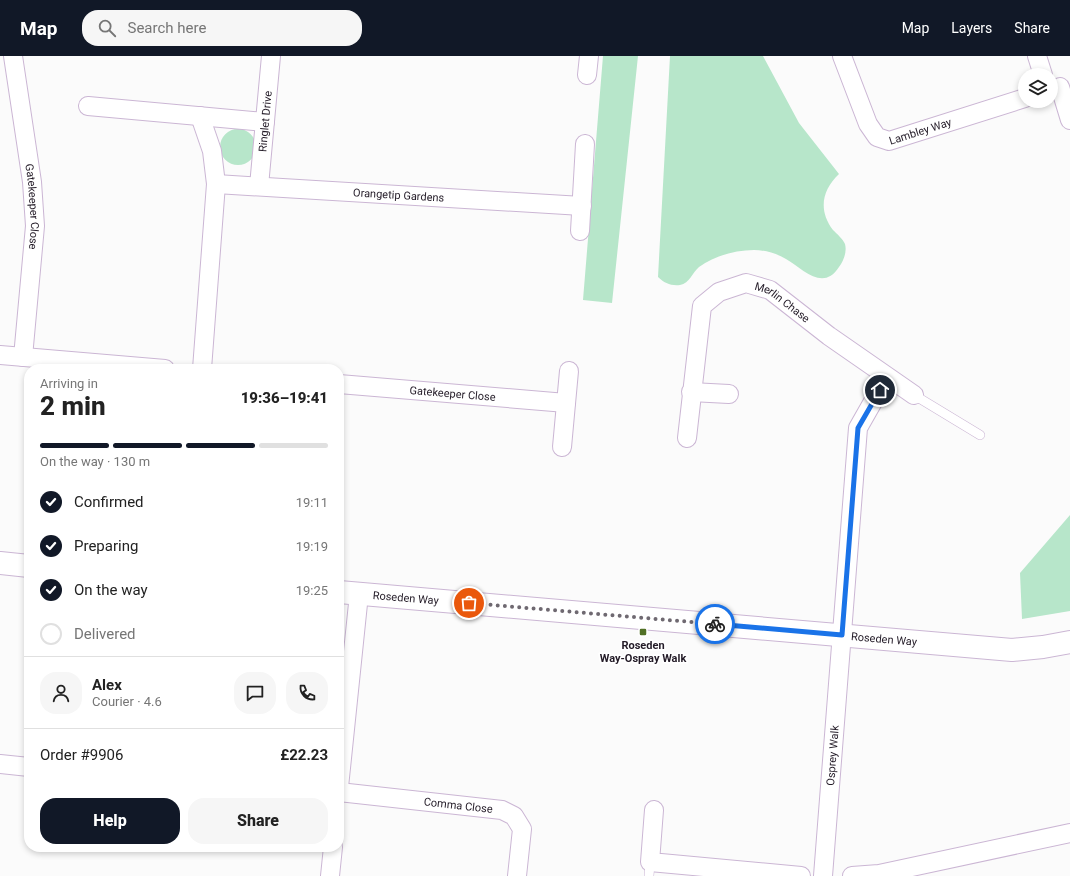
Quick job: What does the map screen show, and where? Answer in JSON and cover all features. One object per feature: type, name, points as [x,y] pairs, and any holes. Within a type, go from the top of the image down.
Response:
[{"type":"street","name":"Gatekeeper Close","points":[[13,56],[32,182],[35,226],[23,357]]},
{"type":"street","name":"Ringlet Drive","points":[[259,186],[271,56]]},
{"type":"street","points":[[587,75],[589,56]]},
{"type":"street","name":"Lambley Way","points":[[842,56],[868,124],[877,137],[889,142],[1018,100]]},
{"type":"street","points":[[1037,56],[1041,68]]},
{"type":"street","points":[[1060,87],[1070,120]]},
{"type":"street","points":[[88,106],[265,122]]},
{"type":"street","points":[[200,116],[212,151],[216,184],[202,364]]},
{"type":"street","points":[[580,231],[585,144]]},
{"type":"street","name":"Orangetip Gardens","points":[[216,184],[582,206]]},
{"type":"street","name":"Merlin Chase","points":[[687,438],[691,392],[702,306],[719,292],[746,283],[770,290],[829,336],[914,395]]},
{"type":"street","points":[[0,355],[106,364]]},
{"type":"street","points":[[562,447],[569,371]]},
{"type":"street","points":[[842,635],[858,428],[887,377]]},
{"type":"street","name":"Gatekeeper Close","points":[[344,384],[566,402]]},
{"type":"street","points":[[691,392],[729,394]]},
{"type":"street","points":[[0,563],[24,565]]},
{"type":"street","points":[[344,690],[349,593]]},
{"type":"street","name":"Roseden Way","points":[[349,593],[1012,650],[1043,647],[1070,642]]},
{"type":"street","name":"Osprey Walk","points":[[823,876],[842,635]]},
{"type":"street","points":[[0,764],[24,766]]},
{"type":"street","name":"Comma Close","points":[[344,793],[502,810],[514,816],[522,829],[517,876]]},
{"type":"street","points":[[654,810],[649,869],[801,876]]},
{"type":"street","points":[[852,876],[879,874],[1070,832]]},
{"type":"street","points":[[330,876],[332,852]]},
{"type":"lane","points":[[914,395],[980,435]]},
{"type":"green space","points":[[603,56],[638,56],[612,303],[583,300]]},
{"type":"green space","points":[[670,56],[763,56],[799,123],[839,174],[833,180],[824,200],[825,215],[828,223],[843,240],[846,247],[845,256],[833,274],[826,278],[820,278],[806,273],[778,255],[766,251],[747,250],[732,252],[705,263],[697,269],[689,280],[680,285],[668,284],[658,277]]},
{"type":"green space","points":[[242,129],[251,134],[255,140],[255,154],[251,160],[242,165],[234,165],[225,160],[221,154],[220,143],[225,134],[231,130]]},
{"type":"green space","points":[[1070,515],[1070,611],[1022,619],[1020,573]]},
{"type":"way so far","points":[[469,603],[715,624]]},
{"type":"place","name":"Roseden Way-Ospray Walk","points":[[643,632]]},
{"type":"route","points":[[715,624],[842,635],[858,428],[880,390]]}]
